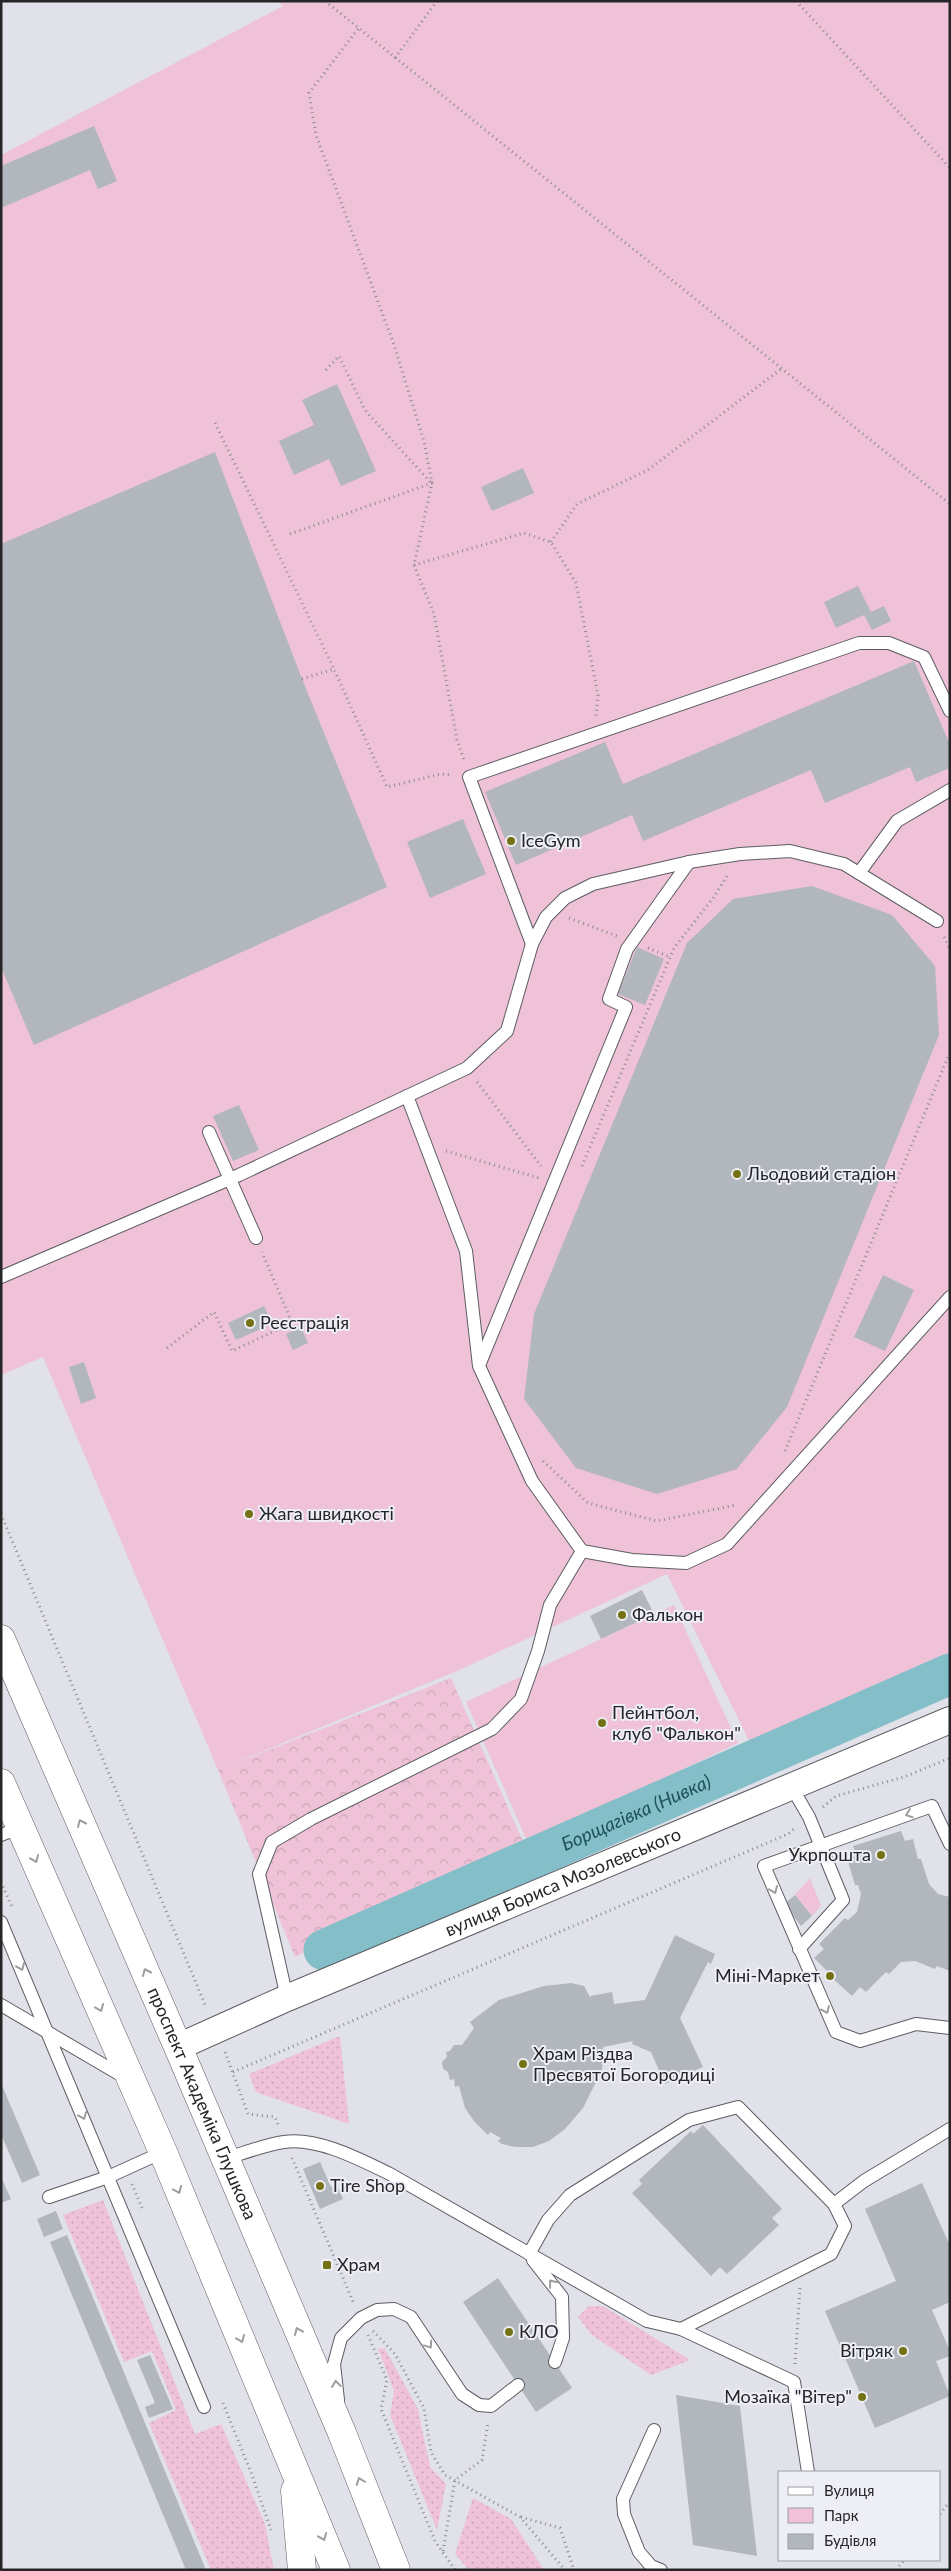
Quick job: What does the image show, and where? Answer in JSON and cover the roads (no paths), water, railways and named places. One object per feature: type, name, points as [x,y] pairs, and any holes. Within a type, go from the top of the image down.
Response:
[{"type":"highway","name":"проспект Академіка Глушкова","points":[[1,1639],[342,2432],[396,2570]]},
{"type":"highway","points":[[1,1783],[11,1831],[163,2152],[292,2459],[336,2570]]},
{"type":"highway","points":[[292,2459],[302,2570]]},
{"type":"highway","points":[[378,2526],[416,2570]]},
{"type":"street","name":"вулиця Бориса Мозолевського","points":[[178,2047],[287,1998],[950,1720]]},
{"type":"lane","points":[[532,944],[469,777],[858,642],[889,643],[924,657],[950,711]]},
{"type":"lane","points":[[859,873],[897,821],[950,790]]},
{"type":"lane","points":[[1,1277],[230,1178],[467,1068],[507,1031],[532,944],[552,911],[565,898],[593,884],[690,862],[740,854],[790,851],[844,864],[937,922]]},
{"type":"lane","points":[[479,1366],[626,1007],[608,999],[627,949],[690,862]]},
{"type":"lane","points":[[407,1096],[466,1251],[479,1366],[532,1481],[582,1551],[632,1560],[686,1563],[727,1544],[950,1297]]},
{"type":"lane","points":[[208,1132],[256,1238]]},
{"type":"lane","points":[[287,1998],[260,1874],[272,1842],[311,1820],[492,1729],[521,1699],[538,1651],[550,1605],[582,1551]]},
{"type":"lane","points":[[792,1786],[809,1817],[843,1900],[799,1949]]},
{"type":"lane","points":[[950,1844],[932,1806],[764,1866],[836,2032],[860,2041],[916,2024],[950,2028]]},
{"type":"lane","points":[[1,1922],[204,2406]]},
{"type":"lane","points":[[1,2005],[131,2081]]},
{"type":"lane","points":[[529,2254],[548,2220],[570,2195],[689,2120],[738,2107],[834,2204],[845,2226],[831,2254],[681,2328]]},
{"type":"lane","points":[[834,2204],[864,2181],[950,2129]]},
{"type":"lane","points":[[224,2159],[285,2141],[316,2144],[347,2154],[390,2174],[647,2321],[681,2328],[794,2382],[808,2471]]},
{"type":"lane","points":[[49,2197],[108,2177],[163,2152]]},
{"type":"lane","points":[[529,2254],[562,2297],[563,2338],[555,2362]]},
{"type":"lane","points":[[342,2432],[334,2364],[341,2338],[360,2318],[377,2310],[394,2309],[411,2317],[462,2394],[479,2405],[491,2406],[518,2385]]},
{"type":"lane","points":[[654,2430],[623,2499],[624,2514],[640,2552],[651,2566],[660,2570]]},
{"type":"waterway","name":"Борщагівка (Нивка)","points":[[324,1950],[950,1674]]},
{"type":"place","name":"IceGym","points":[[511,841]]},
{"type":"place","name":"Льодовий стадіон","points":[[737,1174]]},
{"type":"place","name":"Реєстрація","points":[[250,1323]]},
{"type":"place","name":"Жага швидкості","points":[[249,1514]]},
{"type":"place","name":"Фалькон","points":[[622,1615]]},
{"type":"place","name":"Пейнтбол, клуб \"Фалькон\"","points":[[602,1723]]},
{"type":"place","name":"Укрпошта","points":[[881,1855]]},
{"type":"place","name":"Міні-Маркет","points":[[830,1976]]},
{"type":"place","name":"Храм Різдва Пресвятої Богородиці","points":[[523,2064]]},
{"type":"place","name":"Tire Shop","points":[[320,2186]]},
{"type":"place","name":"Храм","points":[[327,2265]]},
{"type":"place","name":"КЛО","points":[[509,2332]]},
{"type":"place","name":"Вітряк","points":[[903,2351]]},
{"type":"place","name":"Мозаїка \"Вітер\"","points":[[862,2397]]}]
